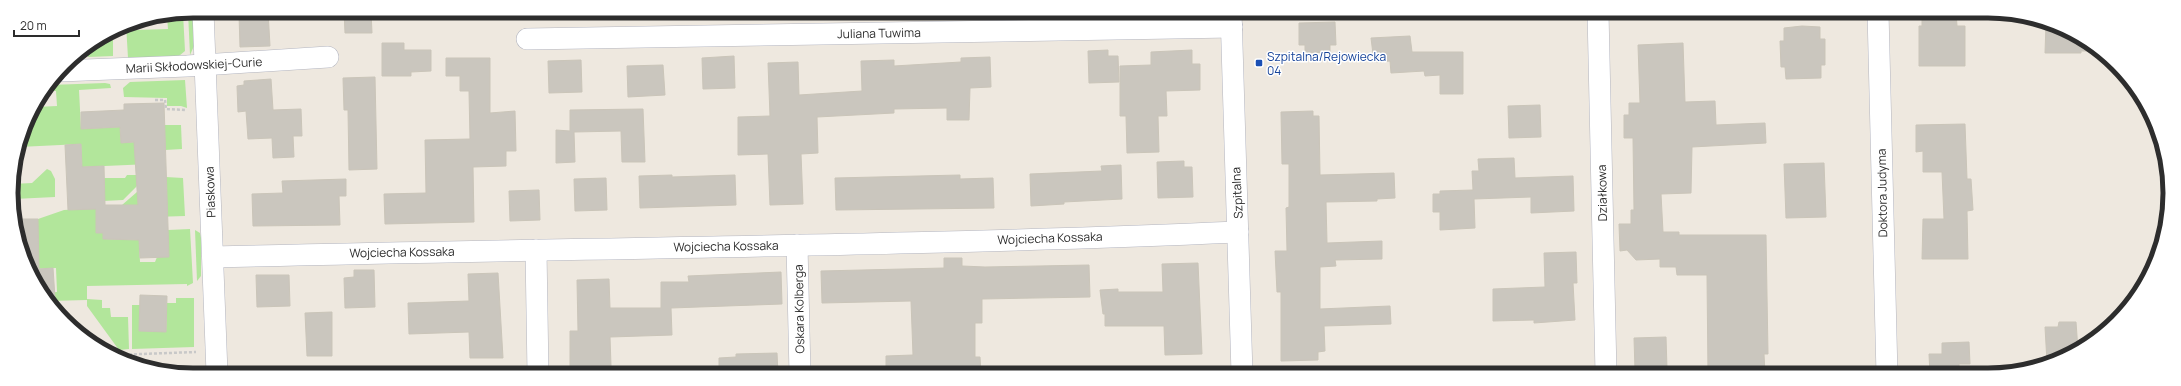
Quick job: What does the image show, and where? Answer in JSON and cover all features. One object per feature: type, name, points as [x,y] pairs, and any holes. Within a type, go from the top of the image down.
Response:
[{"type":"street","name":"Piaskowa","points":[[203,18],[217,368]]},
{"type":"street","name":"Działkowa","points":[[1598,18],[1606,368]]},
{"type":"street","name":"Doktora Judyma","points":[[1878,18],[1887,368]]},
{"type":"street","name":"Juliana Tuwima","points":[[526,38],[1232,20]]},
{"type":"street","name":"Szpitalna","points":[[1232,20],[1233,123],[1242,368]]},
{"type":"street","name":"Marii Skłodowskiej-Curie","points":[[67,71],[206,65],[328,57]]},
{"type":"street","name":"Wojciecha Kossaka","points":[[213,257],[797,245],[1238,232]]},
{"type":"street","name":"Oskara Kolberga","points":[[797,245],[800,368]]},
{"type":"street","points":[[536,250],[538,368]]},
{"type":"path","points":[[155,100],[165,100],[166,109],[181,109]]},
{"type":"path","points":[[125,355],[197,352]]},
{"type":"green space","points":[[183,18],[185,51],[174,60],[128,58],[126,31],[136,27],[136,30],[168,29],[167,19]]},
{"type":"green space","points":[[188,18],[193,18],[194,46],[190,55]]},
{"type":"green space","points":[[113,37],[113,56],[88,57],[87,53]]},
{"type":"green space","points":[[185,80],[187,108],[181,106],[167,106],[167,98],[124,97],[123,88],[130,82]]},
{"type":"green space","points":[[110,84],[111,88],[79,90],[81,129],[120,127],[121,143],[135,142],[150,164],[82,167],[81,144],[24,147],[31,126],[40,107],[57,106],[56,91],[50,91],[55,85]]},
{"type":"green space","points":[[164,125],[181,125],[182,149],[165,150]]},
{"type":"green space","points":[[47,169],[51,171],[55,179],[55,197],[18,199],[18,184],[32,183]]},
{"type":"green space","points":[[127,175],[137,175],[137,186],[123,200],[103,201],[103,239],[139,240],[140,262],[155,262],[168,230],[190,229],[193,283],[187,286],[187,284],[87,286],[87,299],[102,300],[102,308],[110,308],[111,317],[128,317],[129,349],[119,350],[87,306],[87,300],[54,300],[49,293],[57,292],[56,268],[35,269],[33,263],[32,251],[28,251],[25,241],[38,241],[38,219],[64,210],[84,209],[104,178],[125,178]]},
{"type":"green space","points":[[166,177],[183,178],[185,216],[122,218],[122,205],[137,192],[153,198],[167,198]]},
{"type":"green space","points":[[195,230],[200,233],[201,238],[201,276],[197,281]]},
{"type":"green space","points":[[176,298],[194,298],[194,347],[132,349],[132,305],[140,305],[166,332],[167,303],[176,303]]},
{"type":"building","points":[[239,18],[268,18],[270,46],[240,47]]},
{"type":"building","points":[[344,18],[371,18],[372,33],[345,33]]},
{"type":"building","points":[[1922,18],[1956,18],[1957,26],[1965,26],[1965,66],[1919,66],[1919,26],[1922,26]]},
{"type":"building","points":[[1335,22],[1336,45],[1330,45],[1330,52],[1305,53],[1305,45],[1299,45],[1299,23]]},
{"type":"building","points":[[1802,26],[1820,27],[1820,39],[1825,39],[1825,65],[1821,65],[1821,78],[1786,79],[1785,67],[1781,67],[1780,41],[1784,41],[1784,28]]},
{"type":"building","points":[[2046,28],[2076,41],[2091,51],[2081,51],[2081,53],[2045,53]]},
{"type":"building","points":[[1410,36],[1412,52],[1463,52],[1463,94],[1440,94],[1440,75],[1425,76],[1424,71],[1391,73],[1390,61],[1374,62],[1371,38]]},
{"type":"building","points":[[382,43],[404,43],[404,50],[431,50],[431,71],[411,72],[411,76],[382,76]]},
{"type":"building","points":[[1683,43],[1685,102],[1715,101],[1716,125],[1765,123],[1766,143],[1692,147],[1691,193],[1661,194],[1663,232],[1679,232],[1679,235],[1766,235],[1768,354],[1764,354],[1765,368],[1708,368],[1707,275],[1677,275],[1676,267],[1660,267],[1660,259],[1636,260],[1627,250],[1620,251],[1619,224],[1631,224],[1631,210],[1634,210],[1633,138],[1624,138],[1624,115],[1629,115],[1629,103],[1640,103],[1638,45]]},
{"type":"building","points":[[1108,50],[1108,56],[1118,56],[1119,82],[1089,83],[1088,51]]},
{"type":"building","points":[[1192,50],[1192,64],[1200,64],[1200,90],[1166,91],[1167,116],[1158,116],[1159,152],[1127,153],[1126,116],[1120,116],[1120,66],[1151,65],[1151,52]]},
{"type":"building","points":[[734,56],[735,88],[703,89],[702,58]]},
{"type":"building","points":[[990,57],[991,87],[970,88],[969,120],[947,120],[947,108],[894,109],[894,113],[817,117],[818,153],[801,154],[803,204],[770,205],[768,154],[738,155],[738,117],[770,116],[768,63],[798,62],[799,95],[862,91],[861,61],[894,60],[894,66],[961,62],[961,58]]},
{"type":"building","points":[[446,58],[490,58],[490,113],[515,111],[516,151],[506,151],[506,166],[473,167],[474,222],[385,224],[384,194],[426,193],[425,140],[470,139],[469,91],[460,91],[460,76],[446,76]]},
{"type":"building","points":[[581,60],[582,92],[549,93],[548,61]]},
{"type":"building","points":[[663,65],[665,95],[628,97],[627,66]]},
{"type":"building","points":[[375,77],[377,169],[349,170],[348,110],[344,110],[343,78]]},
{"type":"building","points":[[271,79],[273,110],[301,109],[302,136],[293,136],[294,157],[273,158],[272,138],[248,139],[246,111],[238,112],[237,86],[244,85],[244,81]]},
{"type":"building","points":[[164,103],[169,257],[140,258],[139,240],[103,239],[103,233],[96,233],[96,209],[68,210],[65,145],[81,144],[82,167],[104,166],[105,205],[138,205],[134,142],[121,143],[120,127],[81,129],[81,112],[124,110],[124,104]]},
{"type":"building","points":[[1540,105],[1541,137],[1509,138],[1508,106]]},
{"type":"building","points":[[643,109],[645,162],[622,162],[621,131],[574,132],[575,162],[556,163],[556,130],[570,131],[570,110]]},
{"type":"building","points":[[1313,111],[1313,116],[1319,116],[1320,175],[1394,173],[1395,198],[1377,199],[1377,201],[1326,202],[1327,243],[1382,241],[1382,259],[1335,260],[1336,266],[1320,267],[1320,309],[1390,306],[1391,324],[1324,326],[1325,351],[1318,352],[1318,360],[1281,361],[1281,292],[1277,292],[1275,251],[1287,251],[1286,208],[1289,207],[1289,164],[1282,164],[1281,112]]},
{"type":"building","points":[[1965,124],[1967,179],[1971,179],[1973,210],[1967,211],[1968,259],[1922,259],[1923,219],[1944,219],[1942,172],[1923,172],[1923,151],[1916,152],[1916,125]]},
{"type":"building","points":[[1514,158],[1515,178],[1573,176],[1574,211],[1531,213],[1531,197],[1474,199],[1475,228],[1440,230],[1440,212],[1433,212],[1433,194],[1440,194],[1440,191],[1473,190],[1472,171],[1479,171],[1478,159]]},
{"type":"building","points":[[1184,161],[1184,167],[1192,167],[1193,197],[1158,198],[1157,162]]},
{"type":"building","points":[[1824,163],[1826,217],[1786,218],[1784,164]]},
{"type":"building","points":[[1121,165],[1122,199],[1064,202],[1064,204],[1031,206],[1030,174],[1102,171],[1101,166]]},
{"type":"building","points":[[672,175],[672,177],[735,175],[736,205],[640,208],[639,176]]},
{"type":"building","points":[[960,175],[960,179],[993,178],[994,208],[836,210],[835,178]]},
{"type":"building","points":[[606,178],[607,210],[575,211],[574,179]]},
{"type":"building","points":[[346,179],[346,196],[339,196],[340,225],[253,226],[252,194],[283,193],[282,181]]},
{"type":"building","points":[[539,190],[540,220],[510,221],[509,191]]},
{"type":"building","points":[[20,219],[38,219],[39,269],[53,268],[55,301],[41,280],[31,260]]},
{"type":"building","points":[[1576,252],[1577,283],[1573,283],[1575,320],[1534,323],[1534,320],[1493,321],[1493,289],[1545,287],[1544,253]]},
{"type":"building","points":[[944,258],[962,258],[962,266],[1089,265],[1090,297],[982,299],[982,323],[975,323],[975,357],[980,357],[981,368],[886,368],[886,356],[913,355],[911,301],[822,303],[821,271],[944,268]]},
{"type":"building","points":[[1198,263],[1202,354],[1165,355],[1164,326],[1105,326],[1105,314],[1103,314],[1100,290],[1118,289],[1118,292],[1163,292],[1162,264]]},
{"type":"building","points":[[354,270],[374,270],[375,307],[345,308],[344,278],[354,277]]},
{"type":"building","points":[[781,272],[782,304],[671,308],[672,335],[610,337],[611,366],[570,367],[570,331],[578,331],[577,280],[609,279],[610,308],[661,308],[661,282],[689,282],[688,276]]},
{"type":"building","points":[[498,273],[503,358],[470,358],[469,332],[409,334],[408,303],[469,301],[468,274]]},
{"type":"building","points":[[256,275],[289,275],[290,306],[257,307]]},
{"type":"building","points":[[140,295],[167,296],[166,332],[139,331]]},
{"type":"building","points":[[332,312],[332,356],[307,356],[305,313]]},
{"type":"building","points":[[2059,322],[2076,322],[2078,344],[2047,358],[2045,327],[2058,327]]},
{"type":"building","points":[[1666,337],[1667,368],[1635,368],[1634,338]]},
{"type":"building","points":[[1969,342],[1970,364],[1959,364],[1959,368],[1930,368],[1929,354],[1942,354],[1942,343]]},
{"type":"building","points":[[777,353],[778,368],[719,368],[719,358],[736,357],[736,354]]},
{"type":"place","name":"Szpitalna/Rejowiecka 04","points":[[1259,63]]}]
